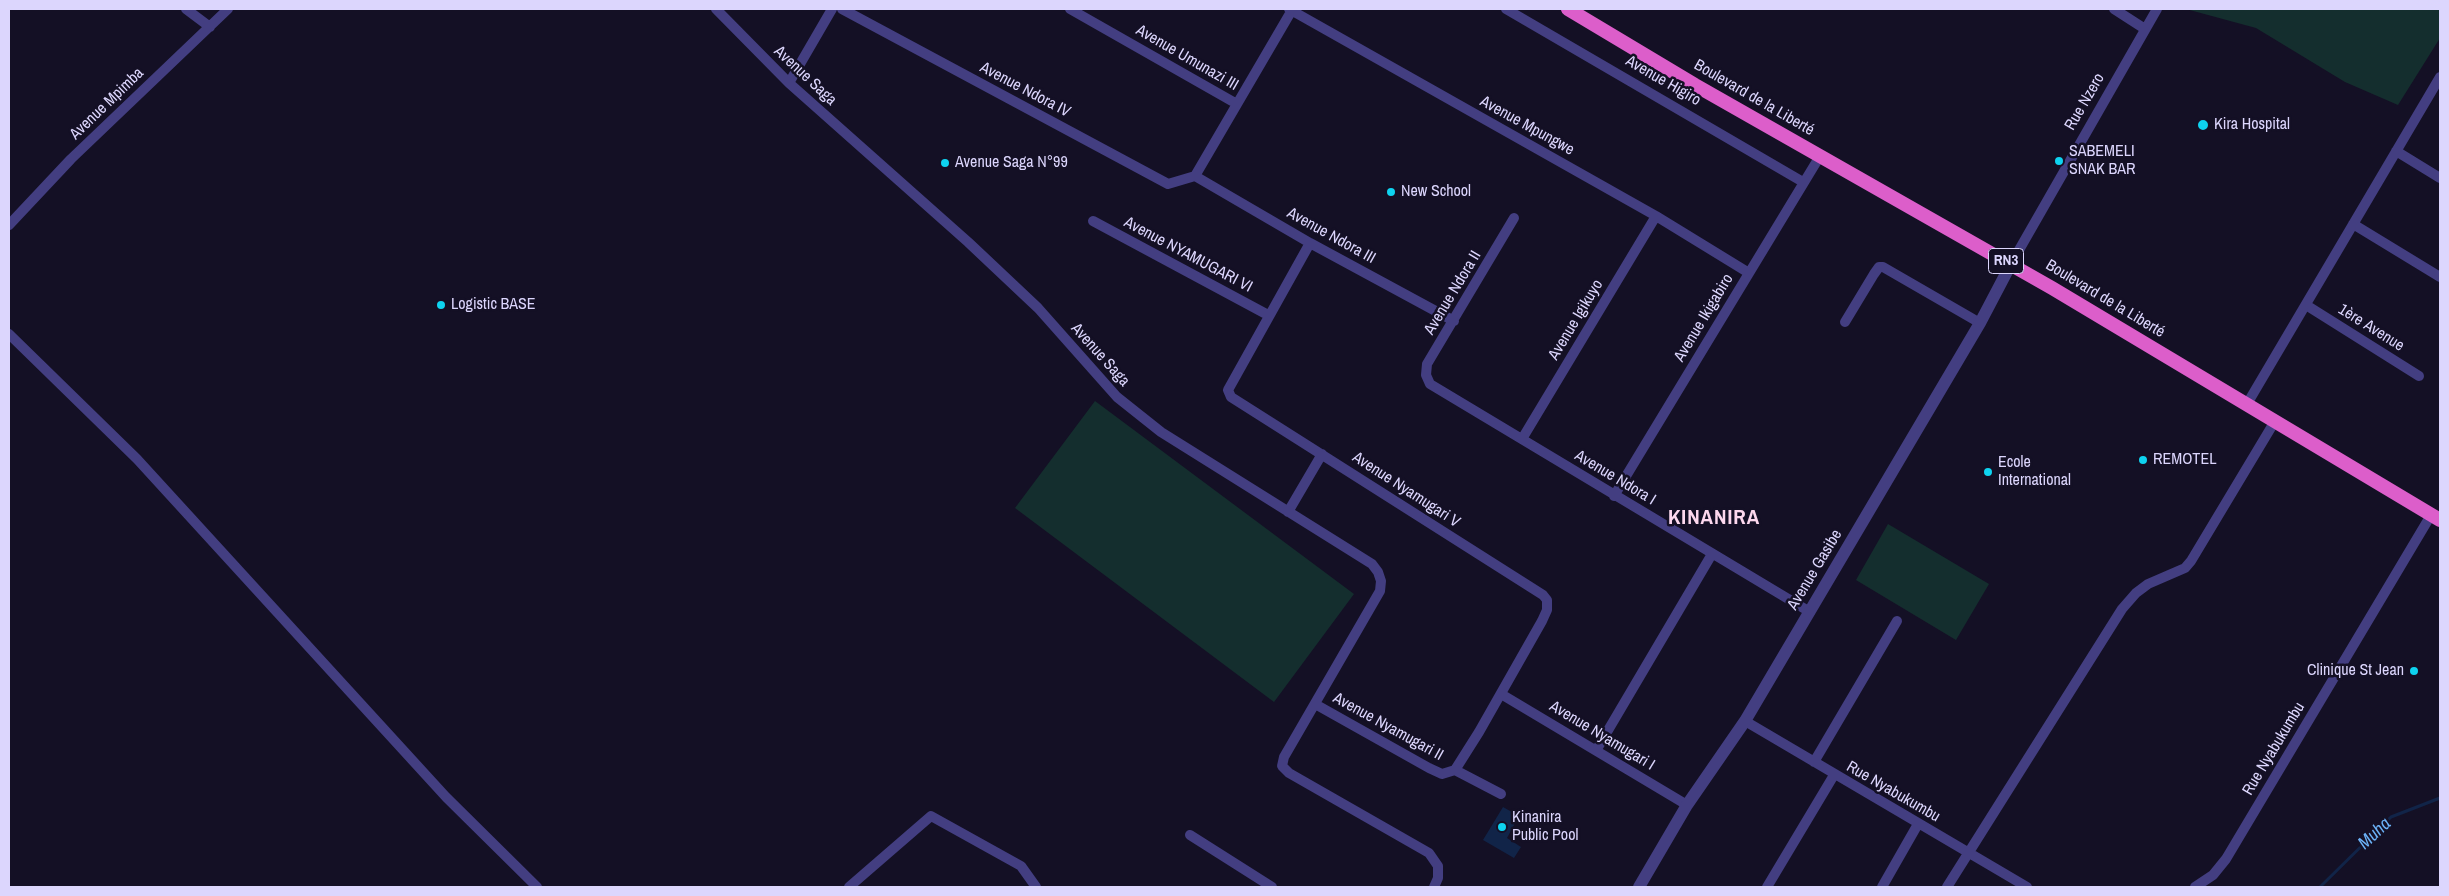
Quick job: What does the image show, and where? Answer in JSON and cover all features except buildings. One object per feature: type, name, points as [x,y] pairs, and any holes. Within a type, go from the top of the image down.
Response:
[{"type":"highway","name":"Boulevard de la Liberté","points":[[1568,9],[2010,264],[2436,517]]},
{"type":"street","points":[[186,9],[210,27]]},
{"type":"street","name":"Avenue Mpimba","points":[[9,224],[71,159],[228,9]]},
{"type":"street","name":"Avenue Saga","points":[[716,9],[789,83],[968,242],[1038,308],[1118,397],[1161,432],[1372,564],[1378,572],[1381,581],[1380,591],[1284,757],[1282,766],[1289,773],[1429,853],[1438,866],[1438,878],[1434,887]]},
{"type":"street","points":[[789,83],[832,9]]},
{"type":"street","name":"Avenue Ndora IV","points":[[842,9],[1168,184],[1195,176]]},
{"type":"street","name":"Avenue Umunazi III","points":[[1070,9],[1237,104]]},
{"type":"street","points":[[1195,176],[1290,9]]},
{"type":"street","name":"Avenue Mpungwe","points":[[1290,9],[1656,216],[1749,273]]},
{"type":"street","name":"Avenue Higiro","points":[[1506,9],[1803,182]]},
{"type":"street","points":[[2114,9],[2145,29]]},
{"type":"street","name":"Rue Nzero","points":[[2010,264],[2157,9]]},
{"type":"street","points":[[2247,404],[2440,77]]},
{"type":"street","points":[[2396,151],[2440,178]]},
{"type":"street","name":"Avenue Ikigabiro","points":[[1614,496],[1820,156]]},
{"type":"street","name":"Avenue Ndora III","points":[[1195,176],[1454,321]]},
{"type":"street","name":"Avenue Igikuyo","points":[[1522,439],[1656,216]]},
{"type":"street","name":"Avenue Ndora II","points":[[1430,384],[1426,374],[1428,364],[1514,218]]},
{"type":"street","name":"Avenue NYAMUGARI VI","points":[[1093,221],[1268,315]]},
{"type":"street","points":[[2353,224],[2440,277]]},
{"type":"street","name":"Avenue Nyamugari V","points":[[1310,242],[1228,390],[1231,398],[1543,595],[1546,600],[1547,610],[1542,621],[1455,770]]},
{"type":"street","name":"Avenue Gasibe","points":[[1639,887],[1687,805],[1745,721],[1810,612],[1980,323],[2010,264]]},
{"type":"street","points":[[1845,322],[1874,274],[1879,267],[1883,267],[1980,323]]},
{"type":"street","name":"1ère Avenue","points":[[2306,305],[2419,376]]},
{"type":"street","points":[[9,334],[136,459],[446,797],[537,887]]},
{"type":"street","name":"Avenue Ndora I","points":[[1430,384],[1810,612]]},
{"type":"street","points":[[1947,887],[2122,609],[2136,593],[2148,584],[2185,568],[2192,562],[2275,421]]},
{"type":"street","points":[[1288,512],[1322,454]]},
{"type":"street","name":"Rue Nyabukumbu","points":[[2195,887],[2214,875],[2226,859],[2436,517]]},
{"type":"street","points":[[1597,749],[1712,554]]},
{"type":"street","points":[[1814,762],[1897,621]]},
{"type":"street","name":"Avenue Nyamugari I","points":[[1501,694],[1597,749],[1687,805]]},
{"type":"street","name":"Avenue Nyamugari II","points":[[1313,708],[1442,774],[1455,770],[1501,794]]},
{"type":"street","name":"Rue Nyabukumbu","points":[[1745,721],[2027,887]]},
{"type":"street","points":[[1767,887],[1834,775]]},
{"type":"street","points":[[849,887],[931,816],[1021,866],[1036,887]]},
{"type":"street","points":[[1882,887],[1918,824]]},
{"type":"street","points":[[1190,835],[1272,887]]},
{"type":"green space","points":[[2186,9],[2440,9],[2440,38],[2398,105],[2345,82],[2256,28]]},
{"type":"green space","points":[[1095,401],[1354,594],[1274,702],[1015,508]]},
{"type":"green space","points":[[1888,524],[1989,584],[1956,640],[1856,580]]},
{"type":"water","name":"Kinanira Public Pool","points":[[1503,807],[1519,816],[1507,838],[1521,847],[1514,858],[1483,840]]},
{"type":"waterway","name":"Muha","points":[[2320,887],[2391,817],[2440,798]]},
{"type":"place","name":"Kira Hospital","points":[[2203,125]]},
{"type":"place","name":"SABEMELI SNAK BAR","points":[[2059,161]]},
{"type":"place","name":"Avenue Saga N°99","points":[[945,163]]},
{"type":"place","name":"New School","points":[[1391,192]]},
{"type":"place","name":"Logistic BASE","points":[[441,305]]},
{"type":"place","name":"REMOTEL","points":[[2143,460]]},
{"type":"place","name":"Ecole International","points":[[1988,472]]},
{"type":"place","name":"Clinique St Jean","points":[[2414,671]]},
{"type":"place","name":"Kinanira Public Pool","points":[[1502,827]]},
{"type":"district","name":"KINANIRA","points":[[1714,518]]}]
